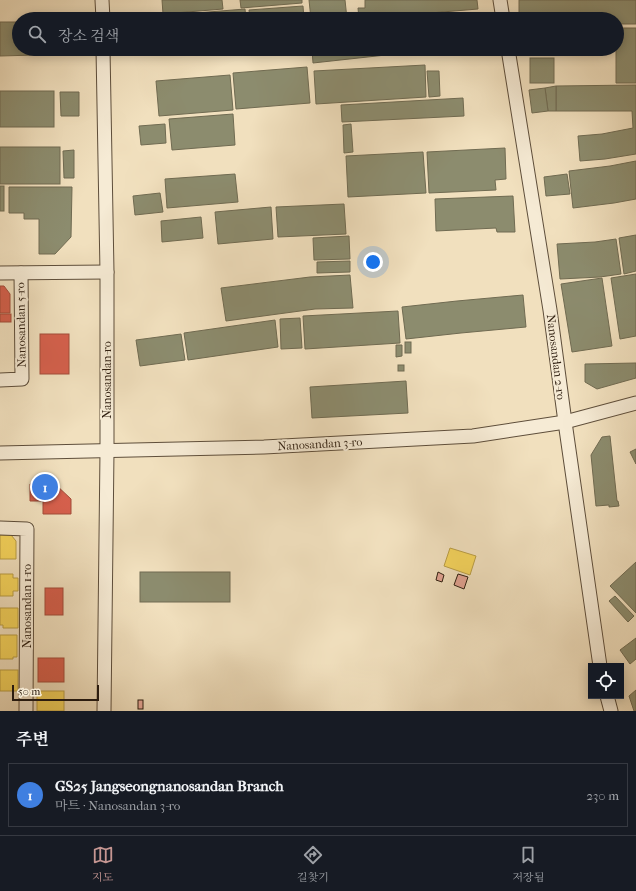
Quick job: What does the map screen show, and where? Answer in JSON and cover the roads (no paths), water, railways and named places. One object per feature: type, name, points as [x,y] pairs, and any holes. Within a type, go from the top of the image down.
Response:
[{"type":"street","points":[[102,0],[103,12]]},
{"type":"street","points":[[500,0],[502,12]]},
{"type":"street","name":"Nanosandan-ro","points":[[103,56],[106,272],[104,711]]},
{"type":"street","name":"Nanosandan 2-ro","points":[[509,56],[550,310],[600,663]]},
{"type":"street","name":"Nanosandan 5-ro","points":[[0,273],[106,272]]},
{"type":"street","name":"Nanosandan 5-ro","points":[[0,380],[22,379],[21,273]]},
{"type":"street","name":"Nanosandan 3-ro","points":[[0,453],[264,447],[473,436],[565,422],[636,403]]},
{"type":"street","name":"Nanosandan 1-ro","points":[[0,528],[27,529],[26,711]]},
{"type":"street","points":[[608,699],[611,711]]},
{"type":"place","name":"GS25 Jangseongnanosandan Branch","points":[[45,487]]}]
